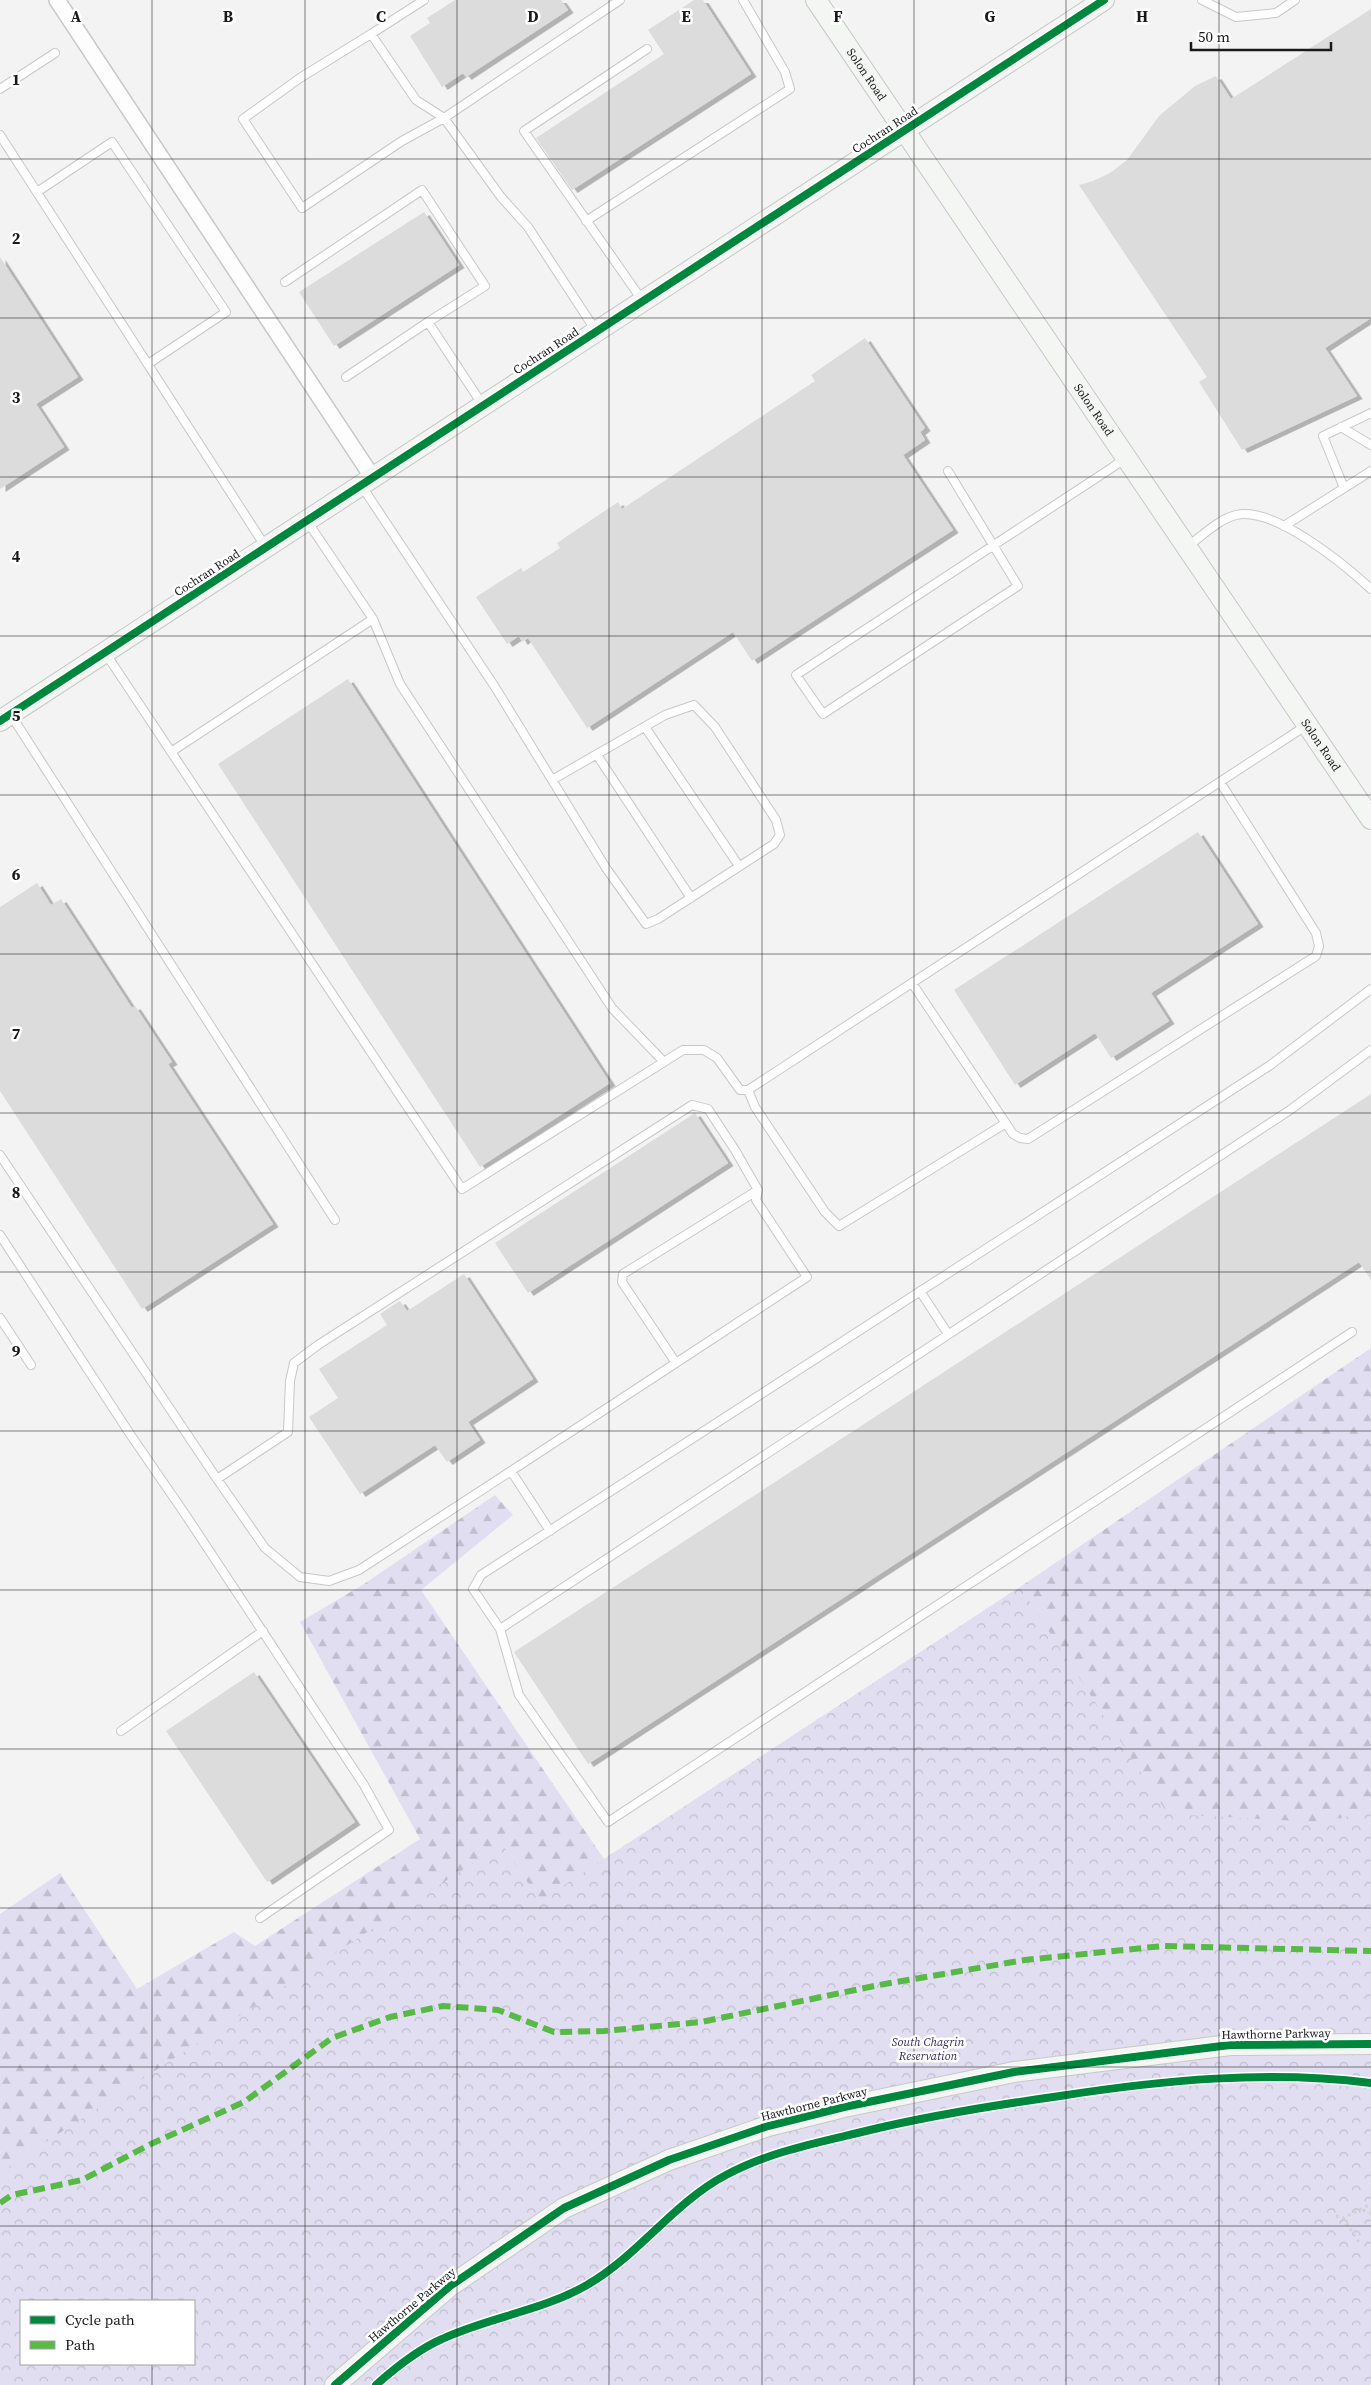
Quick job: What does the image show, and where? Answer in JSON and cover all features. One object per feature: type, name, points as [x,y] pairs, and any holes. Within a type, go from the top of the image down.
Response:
[{"type":"street","points":[[57,0],[367,482]]},
{"type":"street","name":"Solon Road","points":[[816,0],[1371,819]]},
{"type":"street","name":"Cochran Road","points":[[5,718],[1104,0]]},
{"type":"street","name":"Hawthorne Parkway","points":[[335,2385],[450,2286],[564,2208],[669,2160],[768,2126],[844,2107],[1014,2072],[1230,2045],[1371,2044]]},
{"type":"lane","points":[[424,0],[300,78],[243,119],[302,208],[402,141],[444,118],[620,0]]},
{"type":"lane","points":[[586,221],[790,89],[785,72],[743,0]]},
{"type":"lane","points":[[1202,0],[1236,16],[1276,13],[1295,0]]},
{"type":"lane","points":[[371,34],[416,100],[444,118],[502,197],[528,227],[597,331]]},
{"type":"lane","points":[[643,302],[524,131],[647,49]]},
{"type":"lane","points":[[0,90],[55,53]]},
{"type":"lane","points":[[0,135],[266,548]]},
{"type":"lane","points":[[37,192],[112,142],[226,312],[148,364]]},
{"type":"lane","points":[[284,282],[422,190],[484,286],[346,377]]},
{"type":"lane","points":[[428,322],[483,406]]},
{"type":"lane","points":[[1344,488],[1323,436],[1369,415]]},
{"type":"lane","points":[[1341,427],[1371,445]]},
{"type":"lane","points":[[948,471],[994,545],[1018,586],[823,714],[796,675],[994,545],[1125,458]]},
{"type":"lane","points":[[1284,526],[1371,471]]},
{"type":"lane","points":[[367,482],[606,868],[646,924],[658,919],[774,844],[780,835],[776,820],[715,727],[694,705],[665,716],[552,780]]},
{"type":"lane","points":[[1187,547],[1226,519],[1247,514],[1284,526],[1348,568],[1371,589]]},
{"type":"lane","points":[[307,521],[373,619],[400,684],[612,1008],[664,1062]]},
{"type":"lane","points":[[171,752],[373,619]]},
{"type":"lane","points":[[105,653],[462,1189],[683,1050],[704,1050],[717,1058],[740,1090],[748,1090],[1307,725]]},
{"type":"lane","points":[[5,718],[335,1220]]},
{"type":"lane","points":[[645,727],[739,866]]},
{"type":"lane","points":[[597,754],[691,898]]},
{"type":"lane","points":[[912,983],[1013,1134],[1020,1138],[1028,1138],[1316,956],[1320,946],[1316,933],[1220,782]]},
{"type":"lane","points":[[1352,1332],[608,1822],[519,1694],[500,1629],[473,1589],[481,1575],[1268,1066],[1371,989]]},
{"type":"lane","points":[[500,1629],[1290,1110],[1371,1050]]},
{"type":"lane","points":[[748,1090],[755,1107],[825,1212],[839,1226],[1006,1123]]},
{"type":"lane","points":[[0,1155],[217,1479],[265,1548],[300,1577],[328,1581],[359,1570],[807,1277],[756,1200],[758,1190],[708,1109],[692,1105],[497,1232],[326,1339],[294,1363],[290,1381],[288,1432],[217,1479]]},
{"type":"lane","points":[[676,1363],[622,1282],[623,1274],[758,1190]]},
{"type":"lane","points":[[0,1235],[364,1785],[389,1830],[260,1918]]},
{"type":"lane","points":[[920,1291],[948,1334]]},
{"type":"lane","points":[[0,1318],[31,1365]]},
{"type":"lane","points":[[511,1471],[550,1531]]},
{"type":"lane","points":[[121,1731],[263,1631]]},
{"type":"path","points":[[1342,2218],[1371,2204]]},
{"type":"path","points":[[1362,2209],[1371,2213]]},
{"type":"path","points":[[1336,2216],[1342,2218],[1361,2245]]},
{"type":"green space","name":"South Chagrin Reservation","points":[[1371,1348],[1371,2385],[0,2385],[0,1914],[60,1873],[137,1989],[234,1932],[255,1946],[420,1839],[300,1622],[364,1584],[495,1495],[513,1515],[421,1590],[604,1859],[1020,1587]]},
{"type":"green space","name":"South Chagrin Reservation","points":[[1020,1587],[1168,1814],[1318,1822],[1371,1812],[1371,2385],[0,2385],[0,2172],[502,1844],[540,1901]]},
{"type":"building","points":[[455,0],[561,0],[568,10],[466,77],[463,73],[442,87],[410,36],[430,23],[427,18]]},
{"type":"building","points":[[694,0],[703,0],[751,74],[572,190],[536,138],[664,54],[648,30]]},
{"type":"building","points":[[1371,9],[1371,318],[1325,348],[1357,396],[1242,450],[1199,382],[1207,377],[1079,185],[1110,173],[1127,160],[1159,116],[1195,86],[1216,76],[1231,99]]},
{"type":"building","points":[[424,212],[459,265],[334,346],[299,292]]},
{"type":"building","points":[[0,257],[78,377],[36,404],[64,447],[0,489]]},
{"type":"building","points":[[865,338],[925,428],[920,432],[925,440],[903,455],[953,530],[752,661],[733,632],[587,728],[528,638],[522,642],[519,636],[507,644],[476,597],[521,568],[523,572],[560,548],[557,543],[618,502],[622,509],[815,381],[811,375]]},
{"type":"building","points":[[348,679],[610,1083],[480,1167],[218,764]]},
{"type":"building","points":[[1198,832],[1258,924],[1151,993],[1169,1021],[1111,1058],[1095,1033],[1015,1085],[954,990]]},
{"type":"building","points":[[37,883],[51,905],[61,899],[132,1008],[135,1006],[172,1062],[168,1064],[273,1224],[142,1309],[0,1091],[0,907]]},
{"type":"building","points":[[1371,1094],[1371,1280],[1359,1262],[588,1764],[514,1652]]},
{"type":"building","points":[[695,1113],[728,1163],[528,1293],[495,1243]]},
{"type":"building","points":[[464,1274],[533,1379],[468,1422],[480,1440],[447,1462],[435,1445],[360,1494],[309,1417],[338,1398],[319,1369],[387,1325],[380,1314],[400,1301],[407,1311]]},
{"type":"building","points":[[254,1672],[355,1822],[267,1882],[166,1731]]},
{"type":"marked path","points":[[0,2203],[12,2195],[82,2180],[151,2144],[244,2102],[332,2038],[390,2017],[443,2006],[498,2010],[554,2032],[604,2031],[701,2022],[879,1985],[1025,1960],[1163,1946],[1371,1951]]},
{"type":"cycle path","points":[[0,721],[1104,0]]},
{"type":"cycle path","points":[[335,2385],[450,2286],[564,2208],[669,2160],[768,2126],[844,2107],[1014,2072],[1230,2045],[1371,2044]]},
{"type":"cycle path","points":[[376,2385],[407,2359],[442,2339],[460,2331],[534,2308],[587,2285],[606,2273],[672,2214],[707,2187],[726,2175],[778,2153],[870,2130],[941,2115],[1137,2085],[1254,2077],[1293,2077],[1371,2083]]}]
